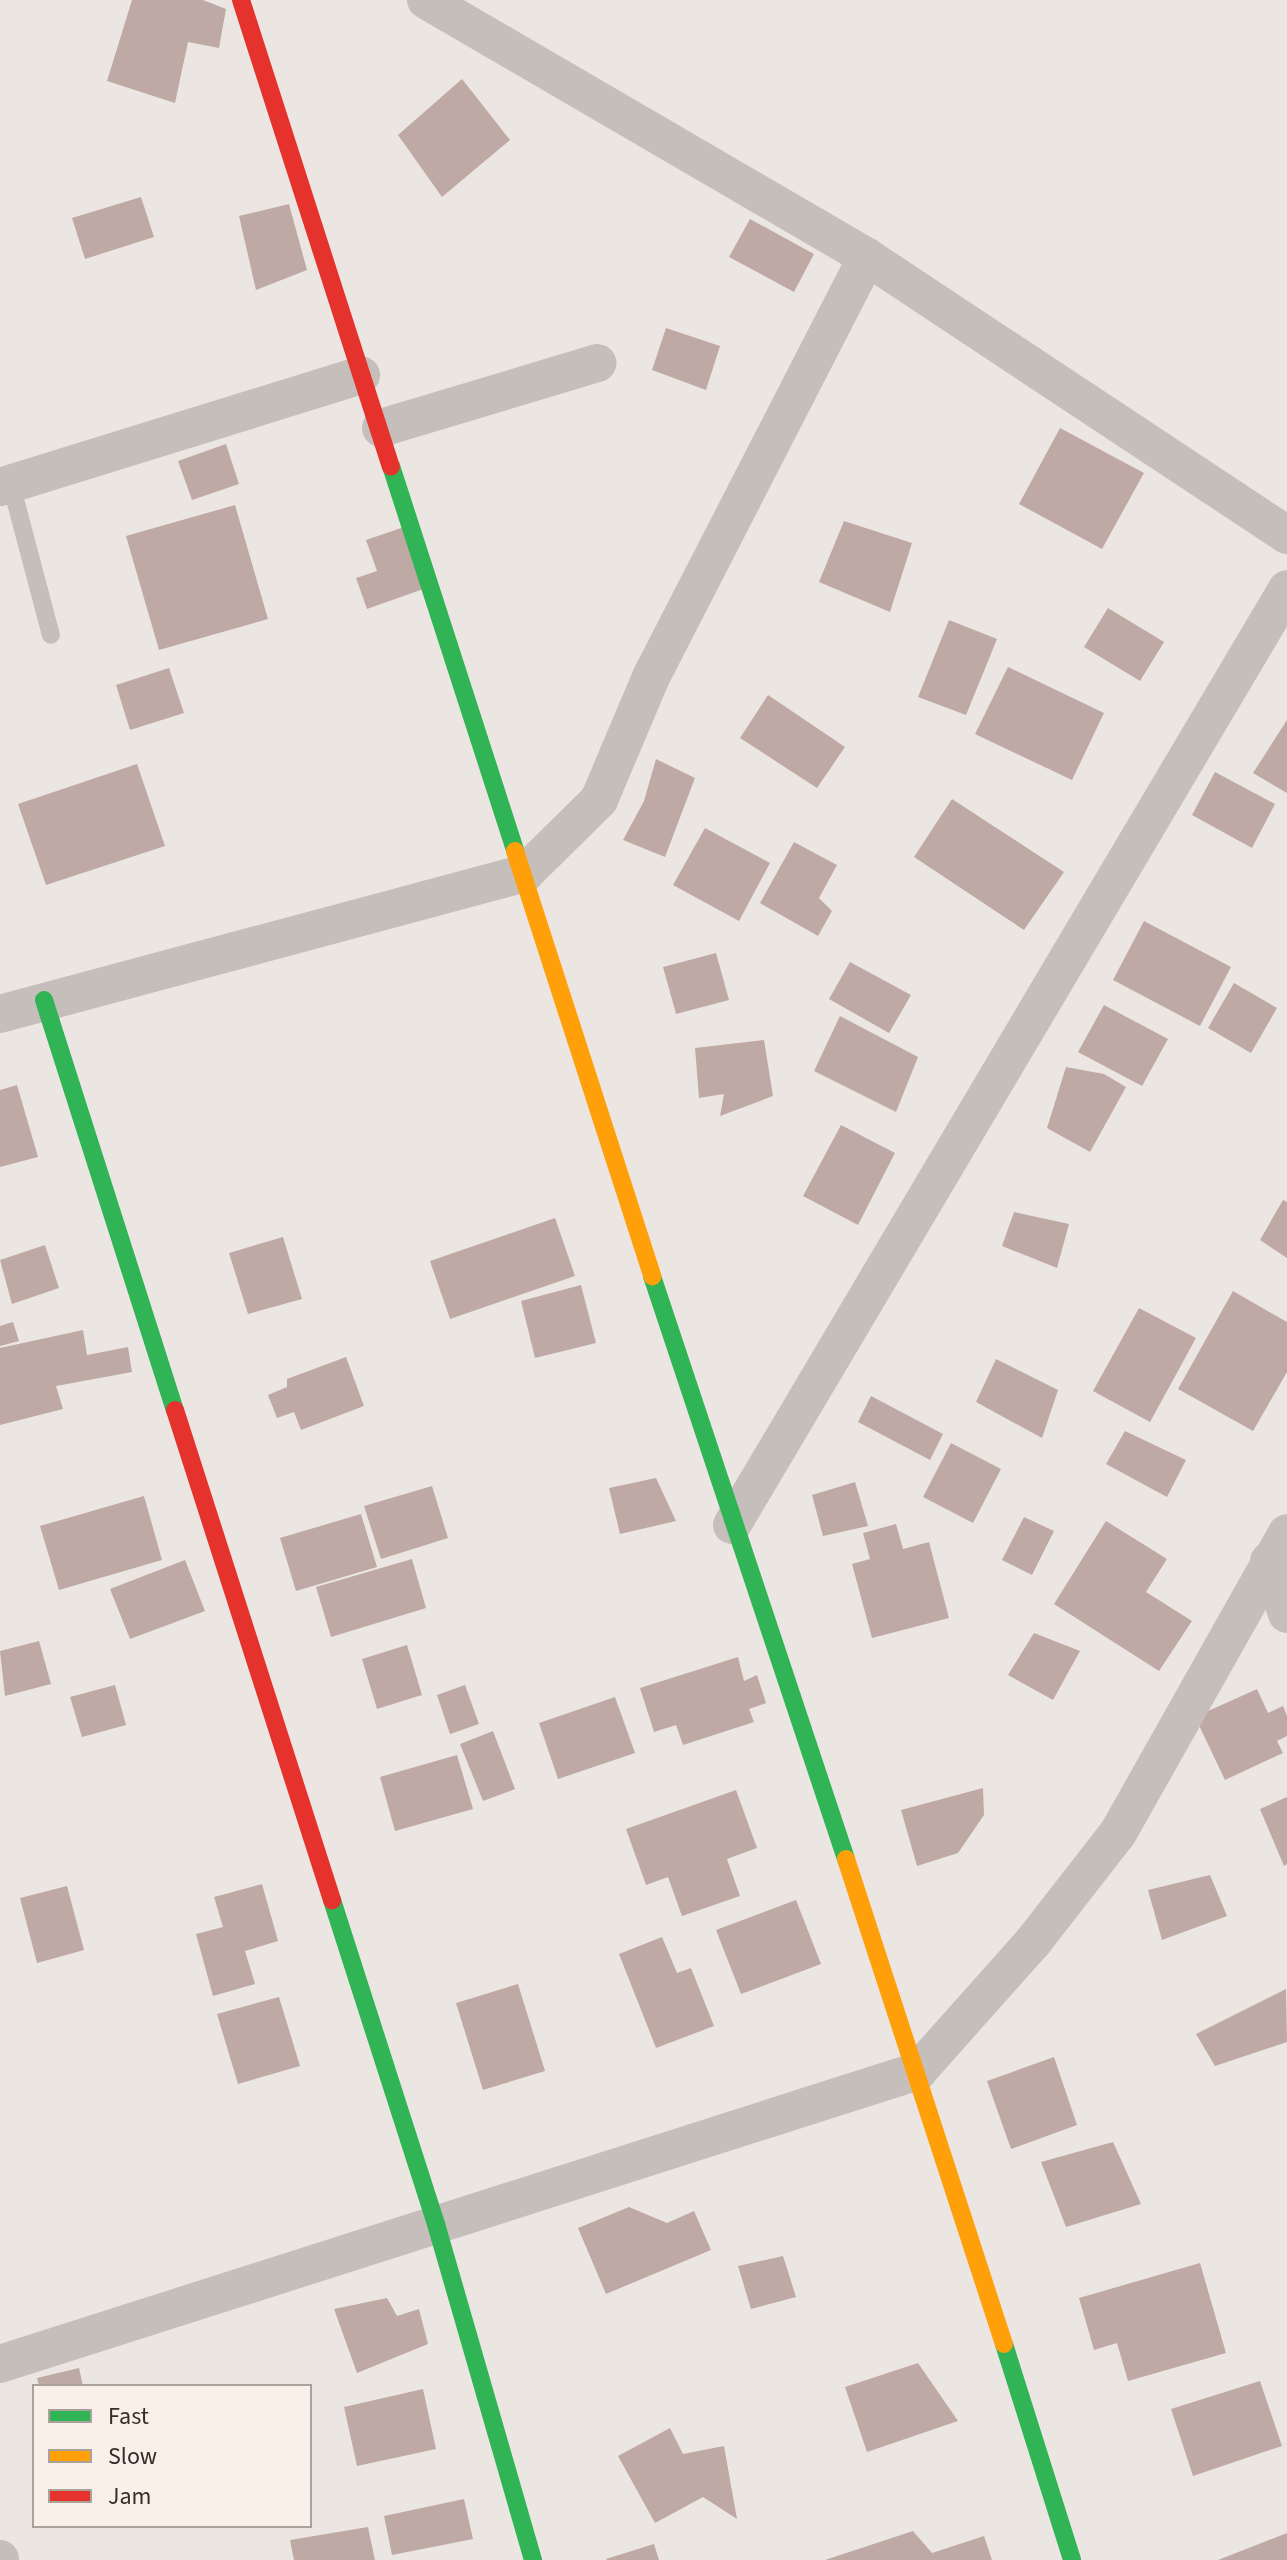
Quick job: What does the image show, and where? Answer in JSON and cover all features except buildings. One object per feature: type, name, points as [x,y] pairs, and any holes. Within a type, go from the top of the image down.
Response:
[{"type":"street","points":[[241,0],[525,873],[732,1525],[918,2071],[1072,2560]]},
{"type":"street","points":[[426,0],[867,257],[1287,535]]},
{"type":"street","points":[[0,1014],[525,873],[599,800],[651,677],[867,257]]},
{"type":"street","points":[[381,428],[597,363]]},
{"type":"street","points":[[6,486],[361,375]]},
{"type":"street","points":[[732,1525],[1287,589]]},
{"type":"street","points":[[44,1000],[436,2224],[533,2560]]},
{"type":"street","points":[[0,2364],[918,2071],[1033,1942],[1118,1833],[1278,1547]]},
{"type":"street","points":[[1278,1547],[1287,1614]]},
{"type":"lane","points":[[6,486],[51,635]]},
{"type":"traffic: fast","points":[[391,466],[515,851]]},
{"type":"traffic: fast","points":[[44,1000],[175,1410]]},
{"type":"traffic: fast","points":[[652,1276],[846,1859]]},
{"type":"traffic: fast","points":[[332,1900],[436,2224],[533,2560]]},
{"type":"traffic: fast","points":[[1004,2344],[1072,2560]]},
{"type":"traffic: slow","points":[[515,851],[652,1276]]},
{"type":"traffic: slow","points":[[846,1859],[1004,2344]]},
{"type":"traffic: jam","points":[[241,0],[391,466]]},
{"type":"traffic: jam","points":[[175,1410],[332,1900]]}]
